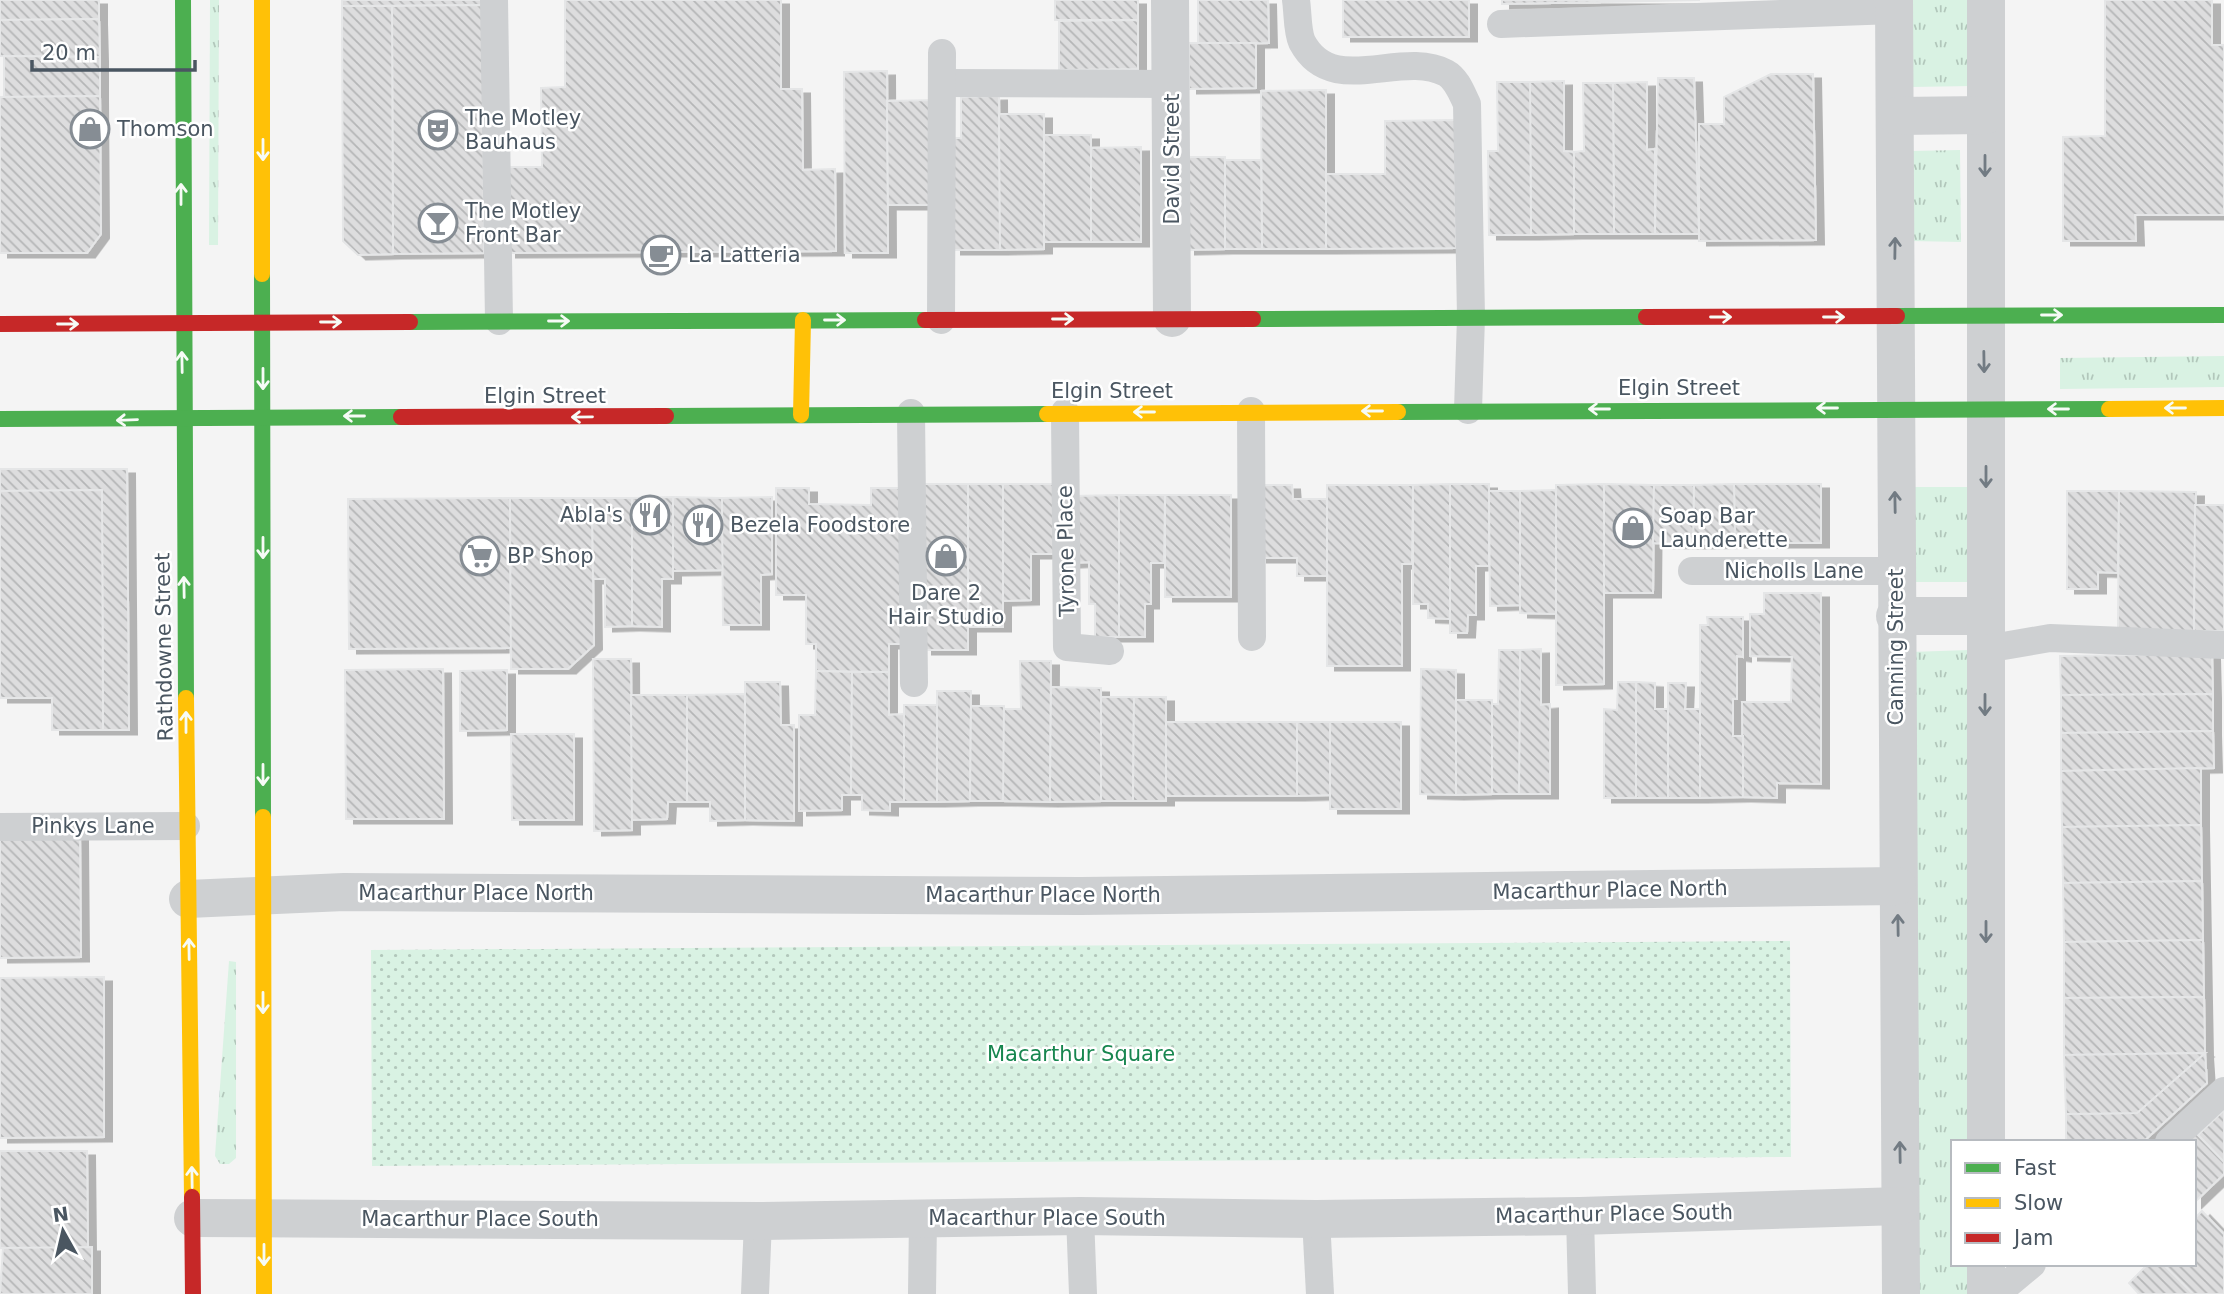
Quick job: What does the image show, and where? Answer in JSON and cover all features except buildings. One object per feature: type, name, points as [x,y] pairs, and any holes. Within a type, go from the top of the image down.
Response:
[{"type":"main road","name":"Rathdowne Street","points":[[183,0],[182,324],[193,1294]]},
{"type":"main road","points":[[262,0],[264,1294]]},
{"type":"main road","points":[[0,324],[2224,316]]},
{"type":"main road","points":[[801,415],[803,320]]},
{"type":"main road","name":"Elgin Street","points":[[0,419],[2224,408]]},
{"type":"street","name":"David Street","points":[[1170,0],[1172,318]]},
{"type":"street","points":[[1986,0],[1986,1140]]},
{"type":"street","name":"Canning Street","points":[[1894,5],[1897,116],[1894,317],[1895,616],[1901,1294]]},
{"type":"street","points":[[1897,116],[1985,115]]},
{"type":"street","points":[[1895,616],[1985,632]]},
{"type":"street","name":"Macarthur Place North","points":[[188,900],[344,892],[1082,896],[1897,886]]},
{"type":"street","name":"Macarthur Place South","points":[[193,1218],[758,1221],[1080,1216],[1316,1219],[1580,1216],[1900,1206]]},
{"type":"street","points":[[1986,1266],[1986,1294]]},
{"type":"lane","points":[[494,0],[499,321]]},
{"type":"lane","points":[[1296,0],[1301,41],[1317,62],[1335,71],[1422,68],[1447,73],[1458,85],[1467,104],[1471,317],[1468,410]]},
{"type":"lane","points":[[1501,24],[1894,5]]},
{"type":"lane","points":[[942,52],[942,320]]},
{"type":"lane","points":[[942,83],[1171,84]]},
{"type":"lane","points":[[1251,411],[1252,637]]},
{"type":"lane","name":"Tyrone Place","points":[[1065,412],[1068,647],[1111,651]]},
{"type":"lane","points":[[911,413],[914,683]]},
{"type":"lane","name":"Nicholls Lane","points":[[1692,571],[1895,571]]},
{"type":"lane","points":[[1985,632],[2050,638],[2224,645]]},
{"type":"lane","name":"Pinkys Lane","points":[[0,827],[186,826]]},
{"type":"lane","points":[[2171,1140],[2224,1091]]},
{"type":"lane","points":[[1080,1216],[1083,1294]]},
{"type":"lane","points":[[1580,1216],[1582,1294]]},
{"type":"lane","points":[[922,1294],[923,1219]]},
{"type":"lane","points":[[1316,1219],[1320,1294]]},
{"type":"lane","points":[[755,1294],[758,1221]]},
{"type":"lane","points":[[1996,1294],[2030,1266]]},
{"type":"green space","points":[[210,0],[219,0],[218,245],[209,245]]},
{"type":"green space","points":[[1910,0],[1972,0],[1973,86],[1911,87]]},
{"type":"green space","points":[[1960,150],[1961,242],[1911,241],[1911,151]]},
{"type":"green space","points":[[2224,356],[2224,387],[2060,389],[2060,358]]},
{"type":"green space","points":[[1910,487],[1969,487],[1970,582],[1910,582]]},
{"type":"green space","points":[[1969,650],[1974,1140],[1951,1140],[1951,1266],[1975,1266],[1975,1294],[1913,1294],[1910,652]]},
{"type":"green space","name":"Macarthur Square","points":[[1790,941],[1791,1157],[372,1166],[371,950]]},
{"type":"green space","points":[[229,961],[236,962],[236,1158],[229,1164],[220,1164],[215,1156]]},
{"type":"traffic: fast","points":[[183,0],[186,698]]},
{"type":"traffic: fast","points":[[262,274],[263,817]]},
{"type":"traffic: fast","points":[[1897,316],[2224,315]]},
{"type":"traffic: fast","points":[[1253,319],[1646,317]]},
{"type":"traffic: fast","points":[[410,322],[925,320]]},
{"type":"traffic: fast","points":[[1398,412],[2109,409]]},
{"type":"traffic: fast","points":[[666,416],[1047,414]]},
{"type":"traffic: fast","points":[[0,419],[401,417]]},
{"type":"traffic: slow","points":[[262,0],[262,274]]},
{"type":"traffic: slow","points":[[801,415],[803,320]]},
{"type":"traffic: slow","points":[[2109,409],[2224,408]]},
{"type":"traffic: slow","points":[[1047,414],[1398,412]]},
{"type":"traffic: slow","points":[[186,698],[192,1197]]},
{"type":"traffic: slow","points":[[263,817],[264,1294]]},
{"type":"traffic: jam","points":[[1646,317],[1897,316]]},
{"type":"traffic: jam","points":[[925,320],[1253,319]]},
{"type":"traffic: jam","points":[[0,324],[410,322]]},
{"type":"traffic: jam","points":[[401,417],[666,416]]},
{"type":"traffic: jam","points":[[192,1197],[193,1294]]},
{"type":"place","name":"Thomson","points":[[90,129]]},
{"type":"place","name":"The Motley Bauhaus","points":[[438,130]]},
{"type":"place","name":"The Motley Front Bar","points":[[438,223]]},
{"type":"place","name":"La Latteria","points":[[661,255]]},
{"type":"place","name":"Abla's","points":[[650,515]]},
{"type":"place","name":"Bezela Foodstore","points":[[703,525]]},
{"type":"place","name":"Soap Bar Launderette","points":[[1633,528]]},
{"type":"place","name":"BP Shop","points":[[480,556]]},
{"type":"place","name":"Dare 2 Hair Studio","points":[[946,556]]}]
